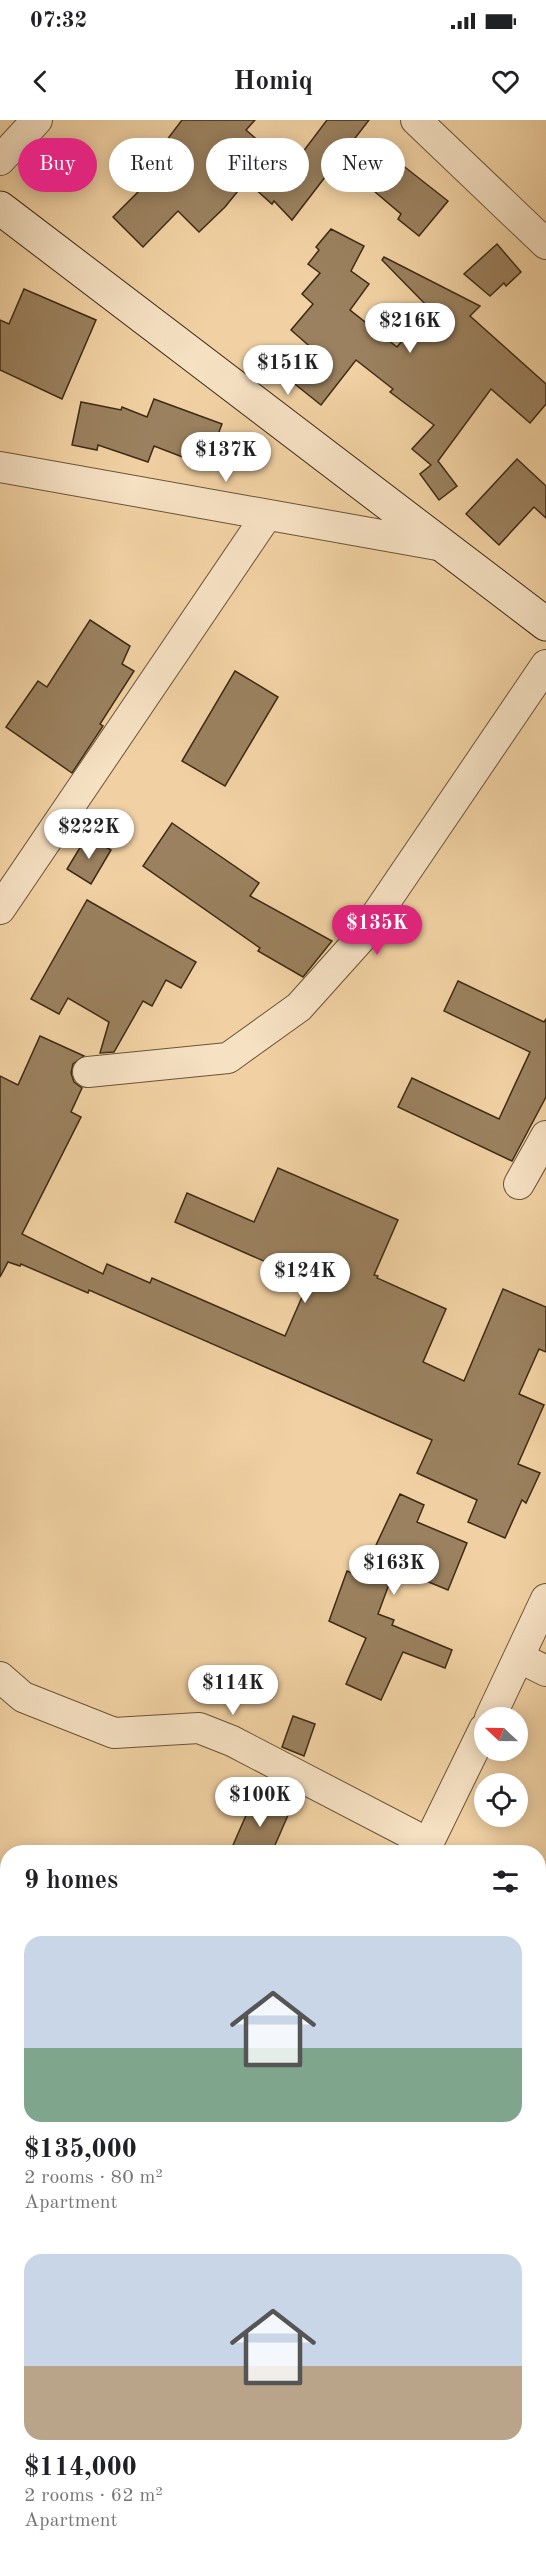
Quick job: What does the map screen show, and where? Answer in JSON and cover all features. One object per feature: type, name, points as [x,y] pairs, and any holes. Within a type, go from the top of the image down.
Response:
[{"type":"street","points":[[0,160],[37,120]]},
{"type":"street","points":[[416,120],[546,244]]},
{"type":"street","points":[[0,208],[546,624]]},
{"type":"street","points":[[0,467],[443,546]]},
{"type":"street","points":[[0,909],[267,515]]},
{"type":"street","points":[[88,1072],[228,1058],[299,1007],[360,939],[546,665]]},
{"type":"street","points":[[519,1184],[546,1136]]},
{"type":"street","points":[[496,1707],[546,1599]]},
{"type":"street","points":[[520,1658],[546,1671]]},
{"type":"street","points":[[0,1677],[23,1697],[114,1733],[200,1728],[232,1741],[421,1845]]},
{"type":"street","points":[[427,1845],[474,1750]]},
{"type":"building","points":[[182,120],[255,120],[246,130],[255,138],[206,138],[206,192],[237,192],[225,207],[199,232],[178,211],[143,247],[113,217],[138,192],[194,192],[194,138],[168,138]]},
{"type":"building","points":[[327,120],[369,120],[355,138],[321,138],[321,182],[292,220],[274,201],[272,204],[258,192],[309,192],[309,144]]},
{"type":"building","points":[[405,167],[448,201],[419,236],[398,219],[401,214],[375,192],[405,192]]},
{"type":"building","points":[[331,229],[364,246],[351,271],[369,284],[350,310],[397,347],[429,308],[382,260],[384,257],[480,306],[470,316],[546,384],[546,404],[530,423],[491,389],[438,461],[457,486],[439,500],[420,474],[431,465],[412,449],[434,425],[390,392],[393,389],[356,360],[321,405],[291,381],[315,351],[291,330],[313,304],[302,294],[320,273],[308,264],[319,250],[316,247]]},
{"type":"building","points":[[497,244],[521,272],[506,286],[504,283],[490,296],[464,274]]},
{"type":"building","points":[[24,289],[96,320],[62,399],[0,370],[0,320],[9,324]]},
{"type":"building","points":[[154,399],[222,424],[206,466],[154,446],[148,462],[98,445],[97,450],[72,445],[81,402],[121,410],[122,407],[147,417]]},
{"type":"building","points":[[517,459],[546,486],[546,518],[534,507],[499,545],[466,514]]},
{"type":"building","points":[[90,620],[130,646],[122,664],[134,671],[100,724],[103,726],[72,773],[6,727],[38,681],[47,687]]},
{"type":"building","points":[[235,671],[278,697],[225,786],[182,761]]},
{"type":"building","points":[[172,823],[259,883],[250,896],[332,941],[303,977],[258,951],[260,948],[143,866]]},
{"type":"building","points":[[87,836],[111,850],[91,884],[67,869]]},
{"type":"building","points":[[87,900],[196,962],[181,988],[166,980],[152,1006],[143,1001],[114,1052],[100,1053],[109,1022],[68,998],[59,1014],[31,999]]},
{"type":"building","points":[[458,981],[544,1022],[546,1019],[546,1097],[512,1161],[398,1107],[412,1078],[499,1119],[530,1052],[444,1011]]},
{"type":"building","points":[[40,1036],[84,1056],[73,1064],[71,1073],[74,1082],[82,1088],[71,1112],[81,1117],[22,1234],[103,1274],[107,1264],[150,1283],[152,1278],[285,1336],[309,1281],[175,1222],[187,1193],[254,1222],[278,1168],[398,1220],[374,1275],[446,1309],[423,1362],[464,1381],[503,1289],[546,1307],[546,1352],[539,1349],[519,1394],[544,1405],[518,1464],[540,1473],[526,1503],[522,1500],[505,1538],[468,1522],[477,1500],[417,1473],[432,1440],[89,1290],[88,1293],[21,1264],[20,1266],[8,1262],[0,1277],[0,1076],[18,1085]]},
{"type":"building","points":[[400,1494],[424,1505],[417,1522],[467,1543],[448,1590],[395,1568],[378,1614],[394,1620],[392,1625],[452,1650],[445,1668],[403,1652],[381,1700],[346,1684],[366,1638],[329,1621],[347,1571],[361,1577]]},
{"type":"building","points":[[293,1716],[315,1724],[304,1756],[282,1747]]},
{"type":"building","points":[[254,1797],[289,1813],[275,1845],[233,1845]]}]
